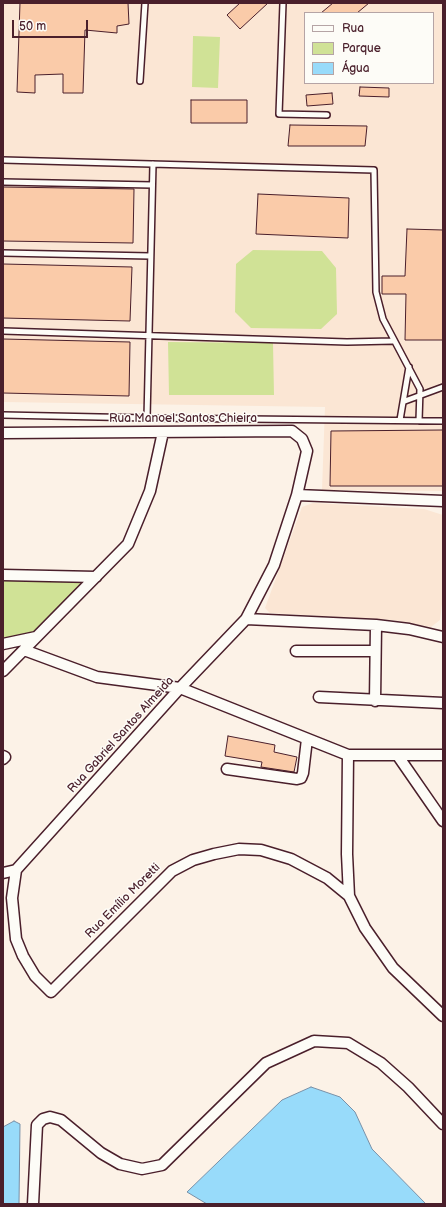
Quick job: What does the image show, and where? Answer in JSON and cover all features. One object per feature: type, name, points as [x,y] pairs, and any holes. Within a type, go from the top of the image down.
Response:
[{"type":"street","name":"Rua Manoel Santos Chieira","points":[[3,433],[292,431],[302,440],[307,451],[297,495]]},
{"type":"street","points":[[3,671],[128,544],[150,491],[163,432]]},
{"type":"street","points":[[297,495],[443,501]]},
{"type":"street","name":"Rua Gabriel Santos Almeida","points":[[16,870],[180,688],[246,619],[274,565],[297,495]]},
{"type":"street","points":[[3,575],[96,577]]},
{"type":"street","points":[[246,619],[376,625],[409,629],[443,637]]},
{"type":"street","points":[[375,701],[376,625]]},
{"type":"street","points":[[3,644],[37,637]]},
{"type":"street","points":[[24,650],[97,677],[180,688],[348,755],[443,755]]},
{"type":"street","points":[[296,651],[375,652]]},
{"type":"street","points":[[319,697],[375,701],[443,703]]},
{"type":"street","points":[[227,769],[297,779],[301,778],[303,773],[307,739]]},
{"type":"street","points":[[348,755],[346,854],[349,896]]},
{"type":"street","points":[[3,756],[5,757],[3,759]]},
{"type":"street","points":[[398,756],[443,821]]},
{"type":"street","name":"Rua Emílio Moretti","points":[[16,870],[12,898],[16,939],[23,956],[36,976],[51,992],[172,871],[193,860],[239,849],[261,850],[290,859],[327,878],[349,896],[365,928],[393,968],[443,1016]]},
{"type":"street","points":[[3,873],[16,870]]},
{"type":"street","points":[[33,1204],[37,1125],[43,1119],[50,1117],[61,1120],[101,1153],[120,1164],[142,1169],[162,1165],[266,1063],[314,1041],[348,1042],[381,1063],[408,1087],[443,1124]]},
{"type":"lane","points":[[140,81],[145,3]]},
{"type":"lane","points":[[283,3],[279,114],[327,115]]},
{"type":"lane","points":[[3,160],[374,170],[376,292],[383,319],[393,341],[409,366],[420,389],[421,396],[419,421]]},
{"type":"lane","points":[[147,418],[153,164]]},
{"type":"lane","points":[[3,182],[152,185]]},
{"type":"lane","points":[[3,253],[150,256]]},
{"type":"lane","points":[[3,331],[335,341],[393,341]]},
{"type":"lane","points":[[400,420],[405,401],[409,366]]},
{"type":"lane","points":[[405,401],[443,387]]},
{"type":"lane","points":[[3,415],[443,421]]},
{"type":"shaded area","points":[[3,3],[443,3],[443,491],[322,490],[325,407],[3,402]]},
{"type":"shaded area","points":[[313,503],[424,509],[443,515],[443,596],[440,620],[431,627],[392,620],[270,613],[265,608],[302,507]]},
{"type":"green space","points":[[193,36],[220,37],[218,88],[192,87]]},
{"type":"green space","points":[[253,250],[322,251],[336,268],[337,314],[321,329],[251,328],[235,312],[236,264]]},
{"type":"green space","points":[[168,342],[273,343],[274,395],[169,395]]},
{"type":"green space","points":[[3,575],[96,577],[37,637],[3,644]]},
{"type":"water","points":[[311,1087],[340,1097],[355,1112],[372,1149],[426,1204],[207,1204],[187,1192],[282,1100]]},
{"type":"water","points":[[14,1121],[20,1124],[19,1204],[3,1204],[3,1127]]},
{"type":"building","points":[[20,3],[128,3],[129,24],[117,26],[117,33],[85,30],[83,93],[63,93],[63,74],[35,75],[35,93],[17,92]]},
{"type":"building","points":[[240,3],[268,3],[240,29],[227,15]]},
{"type":"building","points":[[333,3],[369,3],[358,12],[322,12]]},
{"type":"building","points":[[360,87],[389,88],[389,97],[359,96]]},
{"type":"building","points":[[332,93],[333,104],[307,106],[306,95]]},
{"type":"building","points":[[191,100],[247,100],[247,123],[191,123]]},
{"type":"building","points":[[290,125],[367,126],[365,146],[288,146]]},
{"type":"building","points":[[3,187],[134,189],[133,243],[3,241]]},
{"type":"building","points":[[258,194],[349,198],[348,238],[256,234]]},
{"type":"building","points":[[407,229],[443,230],[443,340],[405,340],[406,294],[382,294],[382,276],[405,276]]},
{"type":"building","points":[[3,264],[132,267],[130,321],[3,318]]},
{"type":"building","points":[[3,339],[130,342],[129,396],[3,393]]},
{"type":"building","points":[[443,430],[443,486],[330,486],[331,431]]},
{"type":"building","points":[[228,736],[275,745],[274,752],[297,757],[294,772],[261,767],[262,762],[225,756]]}]
